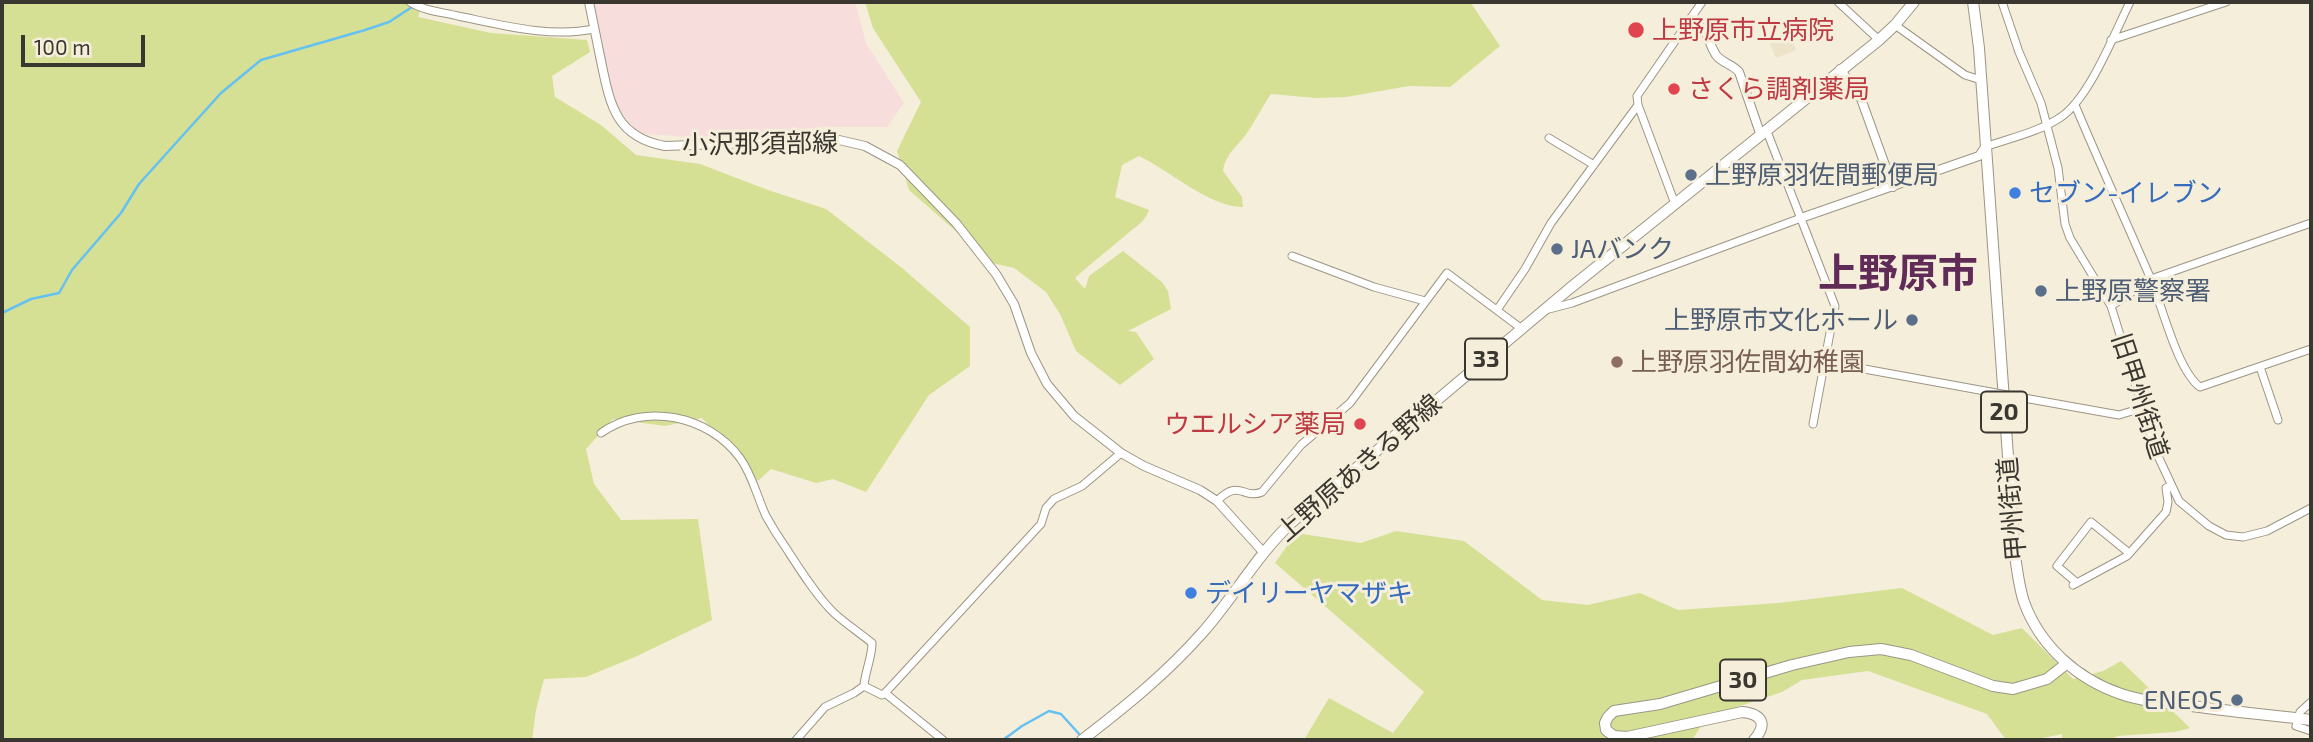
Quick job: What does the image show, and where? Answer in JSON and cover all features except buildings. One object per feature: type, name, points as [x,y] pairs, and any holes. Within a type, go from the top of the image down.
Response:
[{"type":"main road","name":"上野原あきる野線","points":[[1082,740],[1142,694],[1204,631],[1278,535],[1522,328],[1879,40],[1914,2]]},
{"type":"main road","name":"甲州街道","points":[[1973,2],[2018,578],[2031,618],[2054,653],[2066,664],[2102,686],[2123,695],[2158,702],[2311,720]]},
{"type":"main road","name":"30","points":[[1755,740],[1762,731],[1762,724],[1758,717],[1751,713],[1742,712],[1627,737],[1614,736],[1606,730],[1605,723],[1615,711],[1660,704],[1792,665],[1868,649],[1911,655],[2003,688],[2013,689],[2036,684],[2055,674],[2066,664]]},
{"type":"street","points":[[410,2],[428,9],[532,30],[578,32],[594,29]]},
{"type":"street","name":"小沢那須部線","points":[[589,2],[610,104],[627,128],[654,145],[839,140],[865,146],[900,165],[956,223],[996,274],[1014,304],[1031,353],[1047,384],[1074,416],[1121,453],[1200,490],[1217,501],[1264,553]]},
{"type":"street","points":[[1675,204],[1638,106],[1637,96],[1702,2]]},
{"type":"street","points":[[1838,2],[1879,40]]},
{"type":"street","name":"旧甲州街道","points":[[2002,2],[2019,52],[2041,103],[2058,168],[2065,224],[2070,238],[2111,306],[2157,454],[2179,502],[2209,526],[2226,535],[2243,537],[2267,531],[2311,508]]},
{"type":"street","points":[[1545,310],[1572,303],[1801,218],[1979,156],[1985,147],[2047,128],[2075,105],[2130,2]]},
{"type":"street","points":[[2112,40],[2226,2]]},
{"type":"street","points":[[1690,19],[1705,29],[1718,57],[1739,72],[1835,306],[1813,424]]},
{"type":"street","points":[[1895,25],[1965,75],[1981,80]]},
{"type":"street","points":[[1840,69],[1860,96],[1893,187]]},
{"type":"street","points":[[2075,105],[2151,279],[2184,368],[2192,382],[2200,387],[2311,349]]},
{"type":"street","points":[[1497,310],[1552,223],[1638,106]]},
{"type":"street","points":[[1549,138],[1594,165]]},
{"type":"street","points":[[2111,306],[2151,279],[2311,223]]},
{"type":"street","points":[[1292,256],[1374,287],[1425,301]]},
{"type":"street","points":[[1217,501],[1234,489],[1254,495],[1262,492],[1301,445],[1350,403],[1447,273],[1522,328]]},
{"type":"street","points":[[1826,362],[2119,415],[2142,408]]},
{"type":"street","points":[[2260,367],[2278,420]]},
{"type":"street","points":[[601,433],[627,420],[653,415],[677,417],[701,426],[729,446],[740,458],[755,484],[766,516],[822,599],[832,612],[872,643],[864,685],[855,693],[825,707],[796,740]]},
{"type":"street","points":[[864,685],[882,695],[885,693],[1041,524],[1046,508],[1055,499],[1082,485],[1121,453]]},
{"type":"street","points":[[2129,553],[2091,522],[2057,566],[2075,584],[2129,553],[2166,512],[2166,488],[2170,486]]},
{"type":"street","points":[[885,693],[943,740]]},
{"type":"street","points":[[2311,702],[2305,705],[2296,718],[2296,726],[2311,731]]},
{"type":"shaded area","points":[[589,2],[855,2],[866,43],[904,103],[887,127],[826,127],[688,137],[645,134],[634,129],[616,105],[598,48]]},
{"type":"shaded area","points":[[1789,33],[1796,50],[1776,58],[1769,41]]},
{"type":"green space","points":[[2,2],[423,2],[418,17],[491,33],[587,40],[590,52],[552,76],[555,97],[601,125],[636,155],[700,164],[826,209],[902,268],[970,327],[970,366],[929,395],[866,492],[833,479],[816,483],[771,469],[758,481],[702,418],[665,426],[613,419],[586,449],[594,484],[621,520],[698,519],[712,620],[586,677],[544,679],[532,740],[2,740]]},
{"type":"green space","points":[[865,2],[1470,2],[1500,46],[1450,87],[1409,86],[1346,97],[1316,98],[1271,94],[1224,165],[1223,171],[1242,197],[1243,207],[1203,195],[1139,156],[1122,165],[1115,197],[1149,210],[1140,224],[1075,278],[1085,289],[1089,276],[1123,251],[1162,282],[1168,291],[1171,309],[1128,331],[1136,332],[1154,359],[1120,385],[1076,351],[1060,314],[1046,292],[1014,268],[992,263],[909,190],[897,151],[921,102],[873,28]]},
{"type":"green space","points":[[1396,531],[1464,541],[1542,600],[1588,605],[1640,593],[1678,610],[1778,603],[1902,588],[1993,635],[2022,628],[2073,679],[2103,671],[2121,661],[2190,728],[2175,732],[2118,736],[2109,740],[2062,740],[2062,734],[2033,740],[2006,740],[1987,714],[1868,671],[1802,680],[1782,692],[1707,717],[1692,740],[1304,740],[1329,698],[1393,733],[1424,692],[1275,563],[1296,533],[1361,543]]},
{"type":"waterway","points":[[2,313],[31,299],[59,293],[72,270],[121,213],[139,184],[221,93],[261,60],[389,22],[412,7]]},
{"type":"waterway","points":[[1003,740],[1049,711],[1061,714],[1080,735]]},
{"type":"place","name":"上野原市立病院","points":[[1636,30]]},
{"type":"place","name":"さくら調剤薬局","points":[[1674,89]]},
{"type":"place","name":"上野原羽佐間郵便局","points":[[1691,175]]},
{"type":"place","name":"セブン-イレブン","points":[[2015,193]]},
{"type":"place","name":"JAバンク","points":[[1557,249]]},
{"type":"place","name":"上野原警察署","points":[[2041,291]]},
{"type":"place","name":"上野原市文化ホール","points":[[1912,320]]},
{"type":"place","name":"上野原羽佐間幼稚園","points":[[1617,362]]},
{"type":"place","name":"ウエルシア薬局","points":[[1360,424]]},
{"type":"place","name":"デイリーヤマザキ","points":[[1191,593]]},
{"type":"place","name":"ENEOS","points":[[2237,700]]},
{"type":"district","name":"上野原市","points":[[1898,274]]}]
